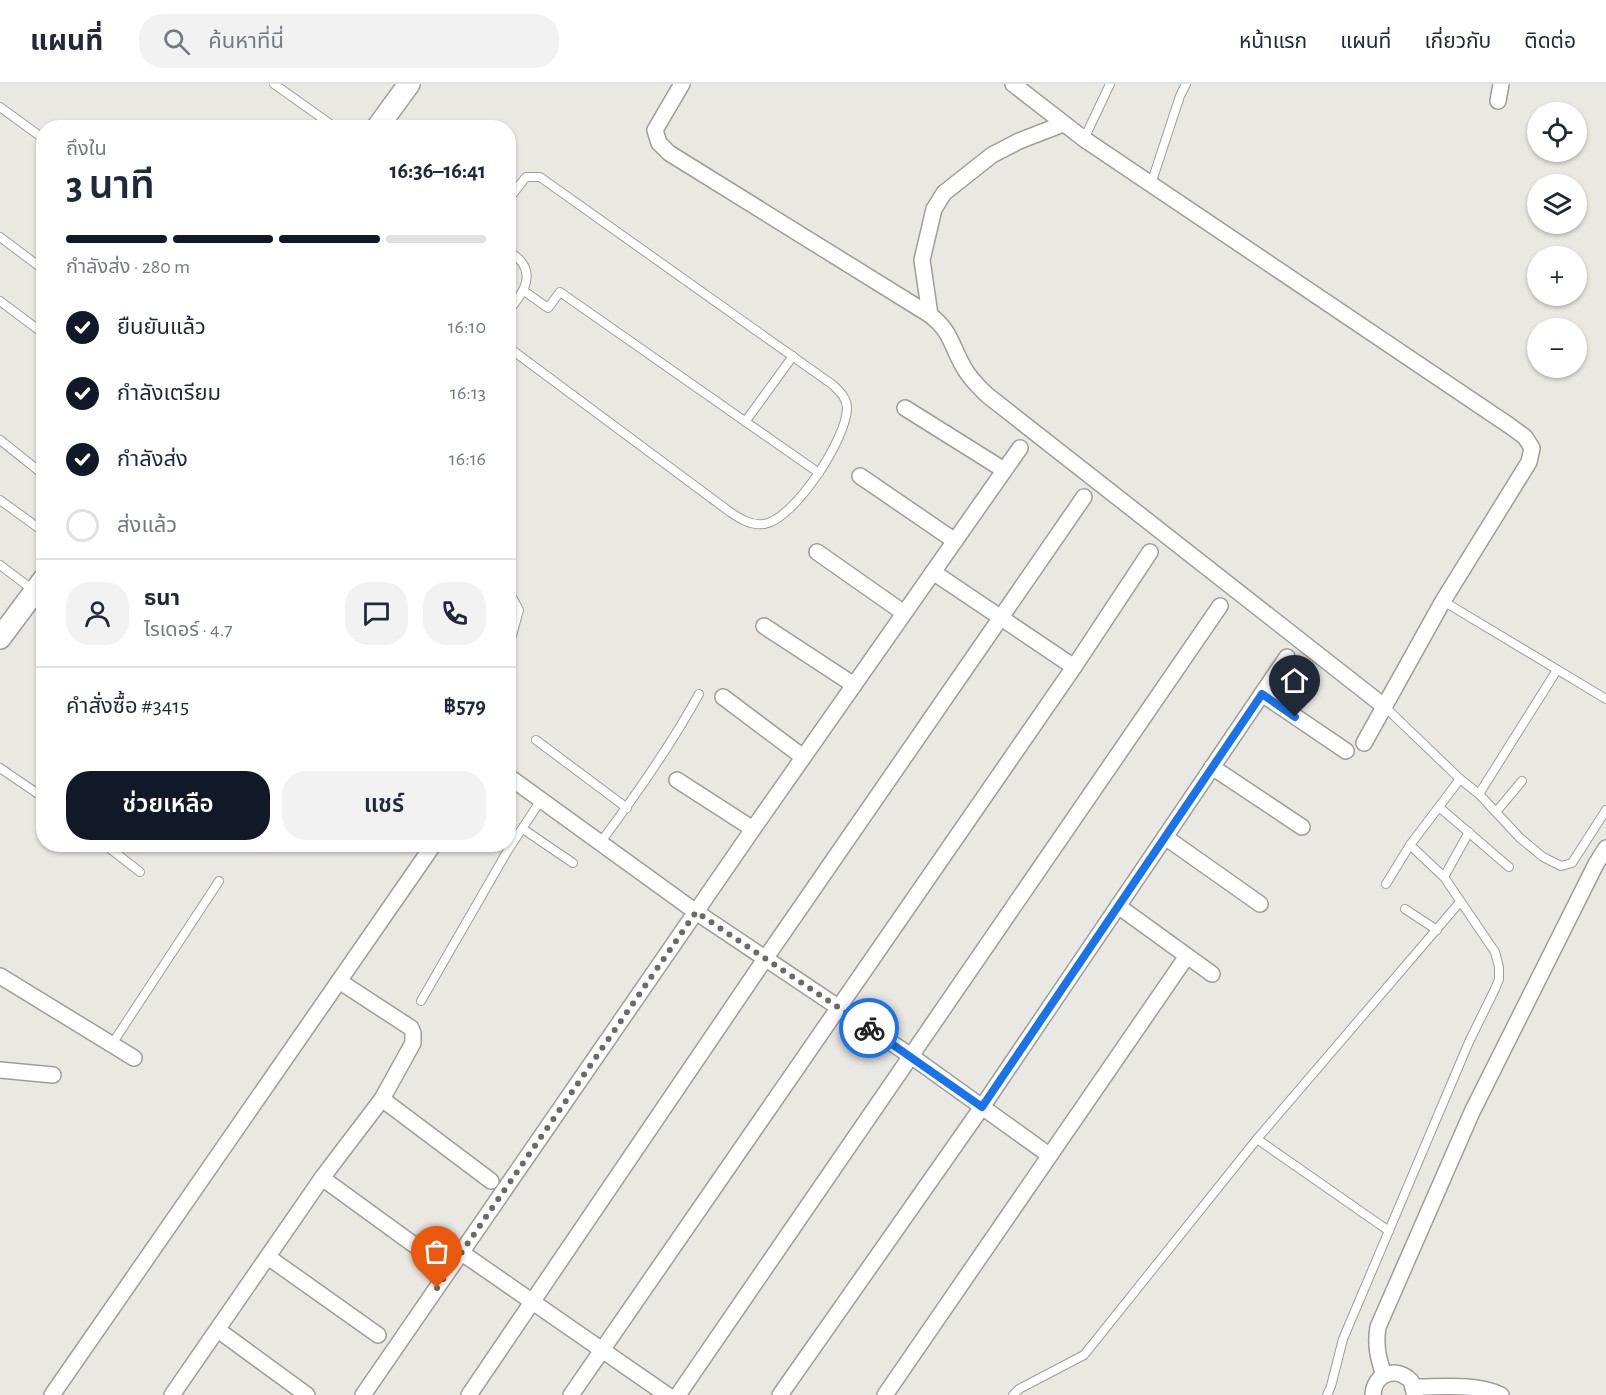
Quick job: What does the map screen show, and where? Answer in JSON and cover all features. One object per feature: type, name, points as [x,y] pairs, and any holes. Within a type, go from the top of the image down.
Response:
[{"type":"main road","points":[[383,120],[409,84]]},
{"type":"main road","points":[[0,638],[36,589]]},
{"type":"street","points":[[682,84],[655,130],[659,143],[669,153],[943,325],[962,366],[972,381],[987,395],[1385,707]]},
{"type":"street","points":[[1013,84],[1084,139],[1525,437],[1532,448],[1530,462],[1443,601],[1364,743]]},
{"type":"street","points":[[1498,101],[1501,84]]},
{"type":"street","points":[[930,315],[922,260],[934,208],[944,193],[992,155],[1063,123]]},
{"type":"street","points":[[905,408],[1004,470]]},
{"type":"street","points":[[363,1395],[753,829],[1020,448]]},
{"type":"street","points":[[860,476],[955,541]]},
{"type":"street","points":[[469,1395],[765,959],[1084,497]]},
{"type":"street","points":[[817,552],[904,613]]},
{"type":"street","points":[[571,1395],[1074,668],[1150,552]]},
{"type":"street","points":[[933,572],[1074,668]]},
{"type":"street","points":[[678,1395],[1220,606]]},
{"type":"street","points":[[764,626],[854,685]]},
{"type":"street","points":[[780,1395],[982,1107],[1287,657]]},
{"type":"street","points":[[1262,694],[1346,751]]},
{"type":"street","points":[[723,697],[803,757]]},
{"type":"street","points":[[1212,767],[1302,827]]},
{"type":"street","points":[[677,780],[753,829]]},
{"type":"street","points":[[516,782],[696,912],[911,1056],[1049,1155]]},
{"type":"street","points":[[1165,837],[1260,904]]},
{"type":"street","points":[[1384,1375],[1375,1341],[1378,1328],[1472,1112],[1606,848]]},
{"type":"street","points":[[52,1395],[428,852]]},
{"type":"street","points":[[1118,906],[1212,974]]},
{"type":"street","points":[[885,1395],[1187,956]]},
{"type":"street","points":[[0,975],[134,1058]]},
{"type":"street","points":[[172,1395],[322,1178],[382,1099],[413,1043],[411,1028],[339,981]]},
{"type":"street","points":[[0,1070],[53,1074]]},
{"type":"street","points":[[382,1099],[491,1181]]},
{"type":"street","points":[[322,1178],[428,1255]]},
{"type":"street","points":[[462,1253],[667,1395]]},
{"type":"street","points":[[268,1257],[378,1335]]},
{"type":"street","points":[[218,1330],[307,1395]]},
{"type":"street","points":[[1373,1395],[1374,1386],[1384,1375],[1399,1372],[1411,1381],[1415,1391],[1457,1387],[1495,1392],[1501,1395]]},
{"type":"lane","points":[[274,84],[325,120]]},
{"type":"lane","points":[[1084,139],[1110,84]]},
{"type":"lane","points":[[1151,184],[1186,84]]},
{"type":"lane","points":[[0,107],[36,134]]},
{"type":"lane","points":[[516,190],[526,177],[540,177],[833,385],[844,395],[847,407],[846,416],[832,453],[796,503],[777,519],[764,524],[744,521],[516,353]]},
{"type":"lane","points":[[0,237],[36,264]]},
{"type":"lane","points":[[516,257],[523,263],[527,280],[524,291],[516,302]]},
{"type":"lane","points":[[524,291],[548,308],[560,292],[819,473]]},
{"type":"lane","points":[[0,301],[36,328]]},
{"type":"lane","points":[[745,422],[793,356]]},
{"type":"lane","points":[[0,440],[36,469]]},
{"type":"lane","points":[[0,500],[36,526]]},
{"type":"lane","points":[[0,565],[36,583]]},
{"type":"lane","points":[[1443,601],[1606,699]]},
{"type":"lane","points":[[516,605],[519,610],[516,621]]},
{"type":"lane","points":[[1479,794],[1557,670]]},
{"type":"lane","points":[[600,843],[627,808],[679,730],[699,694]]},
{"type":"lane","points":[[1385,707],[1460,779],[1479,794],[1533,849],[1561,866],[1572,863],[1606,810]]},
{"type":"lane","points":[[536,740],[627,808]]},
{"type":"lane","points":[[0,768],[36,793]]},
{"type":"lane","points":[[1386,884],[1410,845],[1460,779]]},
{"type":"lane","points":[[1496,812],[1522,781]]},
{"type":"lane","points":[[516,841],[541,800]]},
{"type":"lane","points":[[1439,807],[1509,867]]},
{"type":"lane","points":[[523,829],[573,863]]},
{"type":"lane","points":[[1444,877],[1469,832]]},
{"type":"lane","points":[[1327,1395],[1332,1386],[1343,1339],[1469,1042],[1496,990],[1499,979],[1495,952],[1444,877],[1410,845]]},
{"type":"lane","points":[[114,852],[140,872]]},
{"type":"lane","points":[[421,1001],[509,852]]},
{"type":"lane","points":[[112,1044],[219,881]]},
{"type":"lane","points":[[1013,1395],[1019,1389],[1084,1355],[1257,1139],[1460,902]]},
{"type":"lane","points":[[1405,909],[1437,930]]},
{"type":"lane","points":[[1257,1139],[1389,1231]]},
{"type":"way so far","points":[[437,1288],[696,912],[869,1028]]},
{"type":"route","points":[[869,1028],[982,1107],[1262,694],[1295,717]]}]
